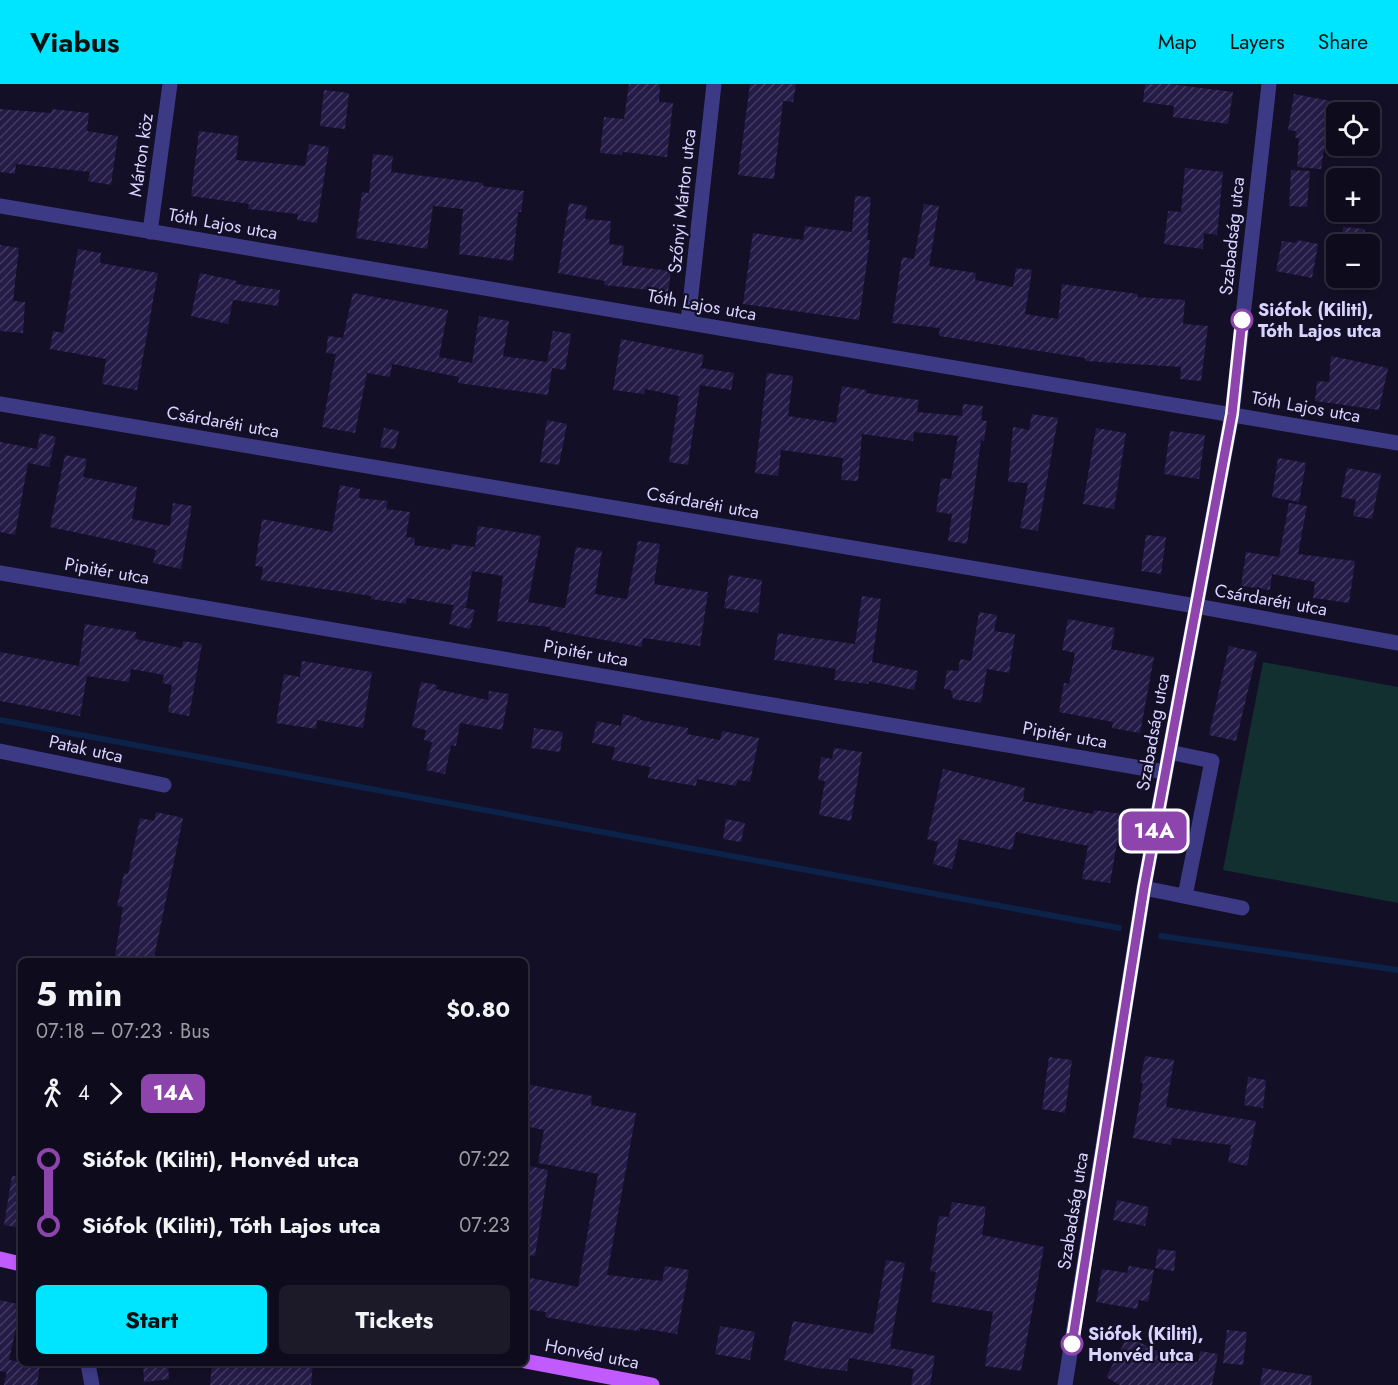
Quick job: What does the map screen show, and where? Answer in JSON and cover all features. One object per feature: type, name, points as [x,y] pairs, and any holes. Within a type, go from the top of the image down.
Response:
[{"type":"main road","points":[[0,1259],[18,1263]]},
{"type":"main road","name":"Honvéd utca","points":[[528,1362],[652,1385]]},
{"type":"street","name":"Márton köz","points":[[150,231],[170,84]]},
{"type":"street","name":"Szőnyi Márton utca","points":[[688,322],[714,84]]},
{"type":"street","name":"Szabadság utca","points":[[1065,1385],[1144,888],[1232,414],[1269,84]]},
{"type":"street","name":"Tóth Lajos utca","points":[[0,206],[1398,443]]},
{"type":"street","name":"Csárdaréti utca","points":[[0,404],[1196,606],[1398,643]]},
{"type":"street","name":"Pipitér utca","points":[[0,573],[1165,772]]},
{"type":"street","name":"Patak utca","points":[[0,751],[164,785]]},
{"type":"street","points":[[1169,752],[1212,761],[1185,896]]},
{"type":"street","points":[[1144,888],[1242,908]]},
{"type":"street","points":[[88,1366],[92,1385]]},
{"type":"green space","points":[[1263,662],[1398,687],[1398,903],[1223,870]]},
{"type":"building","points":[[629,84],[660,84],[659,102],[673,103],[667,157],[623,152],[622,155],[600,153],[604,117],[624,119]]},
{"type":"building","points":[[750,84],[796,84],[793,102],[783,101],[774,179],[738,175]]},
{"type":"building","points":[[1145,84],[1169,84],[1233,92],[1228,124],[1173,117],[1174,106],[1143,102]]},
{"type":"building","points":[[324,90],[349,93],[345,129],[320,126]]},
{"type":"building","points":[[1294,94],[1336,102],[1326,102],[1326,135],[1321,169],[1297,167],[1299,138],[1295,138],[1296,131],[1288,130]]},
{"type":"building","points":[[0,109],[51,113],[52,109],[89,113],[87,131],[118,136],[111,185],[88,181],[90,172],[16,164],[15,174],[0,172]]},
{"type":"building","points":[[199,131],[239,136],[236,160],[305,166],[309,144],[329,147],[317,223],[297,220],[298,214],[248,209],[249,204],[191,196]]},
{"type":"building","points":[[373,154],[393,156],[391,172],[483,183],[483,186],[524,191],[521,212],[518,212],[513,261],[459,254],[463,209],[433,206],[427,249],[356,238],[362,192],[369,193]]},
{"type":"building","points":[[1185,168],[1223,172],[1217,235],[1204,233],[1203,249],[1164,244],[1168,211],[1181,212]]},
{"type":"building","points":[[1291,170],[1310,171],[1307,207],[1289,206]]},
{"type":"building","points":[[855,196],[871,197],[867,240],[870,240],[859,320],[743,304],[753,233],[803,240],[805,226],[852,232]]},
{"type":"building","points":[[569,203],[587,206],[585,219],[611,221],[609,244],[624,246],[622,265],[671,271],[668,292],[604,285],[605,281],[558,273]]},
{"type":"building","points":[[924,204],[939,206],[929,266],[976,273],[975,280],[1013,287],[1016,268],[1032,270],[1025,314],[1058,319],[1062,284],[1138,294],[1137,297],[1185,300],[1183,324],[1208,326],[1201,381],[1180,379],[1181,367],[1085,361],[1085,358],[939,336],[940,328],[892,323],[902,257],[914,259]]},
{"type":"building","points":[[1343,227],[1365,229],[1364,234],[1343,234]]},
{"type":"building","points":[[1297,240],[1318,244],[1312,278],[1276,271],[1282,241],[1296,243]]},
{"type":"building","points":[[0,245],[19,248],[13,301],[25,302],[23,333],[0,331]]},
{"type":"building","points":[[78,249],[101,253],[100,263],[158,273],[137,390],[102,384],[106,359],[50,349],[53,331],[63,333]]},
{"type":"building","points":[[200,273],[237,281],[236,284],[280,290],[278,306],[233,300],[228,324],[191,316]]},
{"type":"building","points":[[353,293],[448,310],[439,357],[472,363],[479,316],[509,321],[503,356],[547,362],[553,331],[571,334],[565,370],[552,368],[548,395],[458,383],[459,377],[392,364],[390,377],[367,373],[355,433],[322,427],[336,354],[326,353],[328,336],[343,338]]},
{"type":"building","points":[[621,339],[704,355],[701,368],[734,373],[731,390],[700,385],[688,465],[669,462],[679,396],[645,389],[644,394],[613,390]]},
{"type":"building","points":[[1331,356],[1388,368],[1379,410],[1315,401],[1317,381],[1329,382]]},
{"type":"building","points":[[767,373],[793,376],[788,416],[836,423],[842,386],[866,390],[866,393],[919,400],[917,412],[962,416],[963,404],[983,406],[981,420],[987,421],[984,441],[981,440],[967,544],[948,541],[952,514],[936,512],[941,478],[951,479],[958,436],[914,432],[913,441],[862,434],[858,481],[841,480],[843,458],[781,450],[778,476],[755,473]]},
{"type":"building","points":[[1032,414],[1058,418],[1038,531],[1020,528],[1028,483],[1008,482],[1013,427],[1029,430]]},
{"type":"building","points":[[547,420],[567,424],[559,465],[540,462]]},
{"type":"building","points":[[384,428],[399,431],[395,449],[380,447]]},
{"type":"building","points":[[1096,428],[1126,433],[1114,509],[1083,504]]},
{"type":"building","points":[[1170,431],[1205,435],[1199,479],[1164,474]]},
{"type":"building","points":[[40,433],[56,437],[49,467],[28,463],[15,535],[0,532],[0,442],[37,449]]},
{"type":"building","points":[[65,455],[87,459],[83,477],[137,487],[132,519],[170,526],[173,503],[192,506],[181,569],[153,563],[156,550],[150,548],[50,527]]},
{"type":"building","points":[[1278,458],[1306,463],[1299,502],[1272,497]]},
{"type":"building","points":[[1347,468],[1381,474],[1372,519],[1353,516],[1356,500],[1341,497]]},
{"type":"building","points":[[340,485],[360,489],[359,498],[388,501],[386,509],[410,512],[406,537],[415,538],[414,545],[451,550],[452,544],[475,547],[478,526],[541,536],[528,602],[565,608],[576,547],[602,551],[595,594],[627,599],[638,541],[660,544],[654,584],[708,592],[700,646],[643,638],[642,647],[550,630],[550,627],[497,621],[503,576],[472,571],[466,607],[407,598],[406,604],[371,599],[372,596],[261,580],[263,567],[255,566],[262,519],[332,532]]},
{"type":"building","points":[[1289,503],[1307,506],[1298,554],[1355,561],[1349,603],[1313,598],[1315,582],[1272,574],[1270,590],[1241,586],[1246,552],[1279,557]]},
{"type":"building","points":[[1146,535],[1166,537],[1161,574],[1141,571]]},
{"type":"building","points":[[729,575],[762,580],[758,613],[724,608]]},
{"type":"building","points":[[862,596],[881,599],[872,662],[918,671],[914,690],[869,681],[868,684],[834,680],[836,669],[774,660],[778,633],[855,644]]},
{"type":"building","points":[[454,605],[475,610],[470,629],[449,624]]},
{"type":"building","points":[[979,612],[997,615],[994,631],[1015,634],[1009,673],[987,669],[981,703],[953,699],[951,690],[944,689],[947,670],[958,671],[960,659],[971,661]]},
{"type":"building","points":[[1068,619],[1115,628],[1111,649],[1154,657],[1140,733],[1112,728],[1113,722],[1059,712],[1064,683],[1069,684],[1075,653],[1062,650]]},
{"type":"building","points":[[85,624],[136,632],[135,639],[182,648],[183,641],[202,644],[189,716],[168,712],[172,685],[162,683],[164,675],[131,669],[129,682],[87,676],[80,716],[0,701],[0,652],[79,666]]},
{"type":"building","points":[[1229,646],[1257,652],[1236,741],[1209,735]]},
{"type":"building","points":[[302,661],[372,672],[363,728],[317,720],[316,729],[276,723],[284,674],[300,677]]},
{"type":"building","points":[[421,682],[437,685],[436,689],[488,700],[489,691],[509,694],[502,730],[460,723],[456,746],[451,745],[445,774],[426,770],[432,742],[424,740],[426,730],[412,727]]},
{"type":"building","points":[[623,714],[640,718],[640,720],[688,728],[687,734],[720,740],[722,731],[759,738],[750,782],[738,780],[736,786],[697,779],[696,786],[648,778],[650,767],[612,760],[615,747],[592,743],[597,721],[621,726]]},
{"type":"building","points":[[534,728],[563,732],[560,752],[531,748]]},
{"type":"building","points":[[834,748],[862,752],[851,821],[819,815],[825,781],[818,780],[821,757],[832,759]]},
{"type":"building","points":[[943,769],[1025,788],[1023,801],[1093,814],[1094,810],[1122,814],[1110,883],[1082,879],[1088,846],[1016,832],[1012,850],[959,839],[952,869],[933,864],[938,842],[927,839]]},
{"type":"building","points":[[156,812],[183,818],[154,958],[115,958],[123,907],[117,906],[124,873],[128,874],[140,818],[154,821]]},
{"type":"building","points":[[726,819],[745,823],[741,842],[723,839]]},
{"type":"building","points":[[1145,1056],[1174,1060],[1166,1107],[1256,1121],[1247,1166],[1228,1162],[1231,1145],[1172,1138],[1171,1145],[1133,1138],[1143,1083],[1140,1082]]},
{"type":"building","points":[[1049,1057],[1072,1060],[1065,1113],[1042,1109]]},
{"type":"building","points":[[1248,1077],[1266,1080],[1263,1108],[1244,1105]]},
{"type":"building","points":[[528,1085],[592,1096],[591,1105],[636,1113],[607,1275],[662,1281],[665,1266],[689,1270],[677,1334],[640,1328],[640,1331],[596,1326],[545,1317],[546,1312],[528,1309],[528,1278],[578,1287],[598,1174],[538,1163],[544,1130],[528,1127]]},
{"type":"building","points":[[528,1166],[548,1170],[535,1256],[528,1255]]},
{"type":"building","points":[[12,1176],[18,1177],[18,1227],[4,1225]]},
{"type":"building","points":[[1117,1200],[1149,1207],[1145,1226],[1113,1220]]},
{"type":"building","points":[[952,1202],[986,1207],[982,1235],[1044,1247],[1021,1371],[985,1366],[993,1312],[931,1302],[936,1272],[930,1271],[939,1216],[949,1217]]},
{"type":"building","points":[[1158,1249],[1176,1251],[1174,1271],[1155,1268]]},
{"type":"building","points":[[886,1260],[905,1263],[890,1348],[935,1356],[930,1385],[911,1385],[914,1369],[849,1358],[847,1371],[817,1368],[784,1360],[793,1321],[873,1334]]},
{"type":"building","points":[[1129,1266],[1154,1270],[1148,1302],[1139,1300],[1137,1309],[1096,1302],[1102,1269],[1127,1273]]},
{"type":"building","points":[[0,1300],[18,1304],[18,1319],[9,1360],[18,1361],[18,1366],[40,1366],[37,1385],[4,1385],[8,1365],[6,1372],[0,1371]]},
{"type":"building","points":[[720,1326],[755,1332],[750,1360],[715,1354]]},
{"type":"building","points":[[1227,1330],[1247,1332],[1243,1365],[1223,1363]]},
{"type":"building","points":[[1128,1336],[1168,1357],[1198,1362],[1200,1351],[1218,1354],[1212,1385],[1120,1385],[1106,1377]]},
{"type":"building","points":[[143,1366],[168,1366],[169,1379],[144,1382]]},
{"type":"building","points":[[212,1366],[313,1366],[311,1385],[210,1385]]},
{"type":"building","points":[[1263,1368],[1312,1376],[1311,1385],[1260,1385]]},
{"type":"waterway","points":[[0,720],[1119,928]]},
{"type":"waterway","points":[[1161,936],[1398,970]]},
{"type":"bus line","name":"14A","points":[[1072,1344],[1144,888],[1232,414],[1242,320]]},
{"type":"place","name":"Siófok (Kiliti), Tóth Lajos utca","points":[[1242,320]]},
{"type":"place","name":"Siófok (Kiliti), Honvéd utca","points":[[1072,1344]]}]
